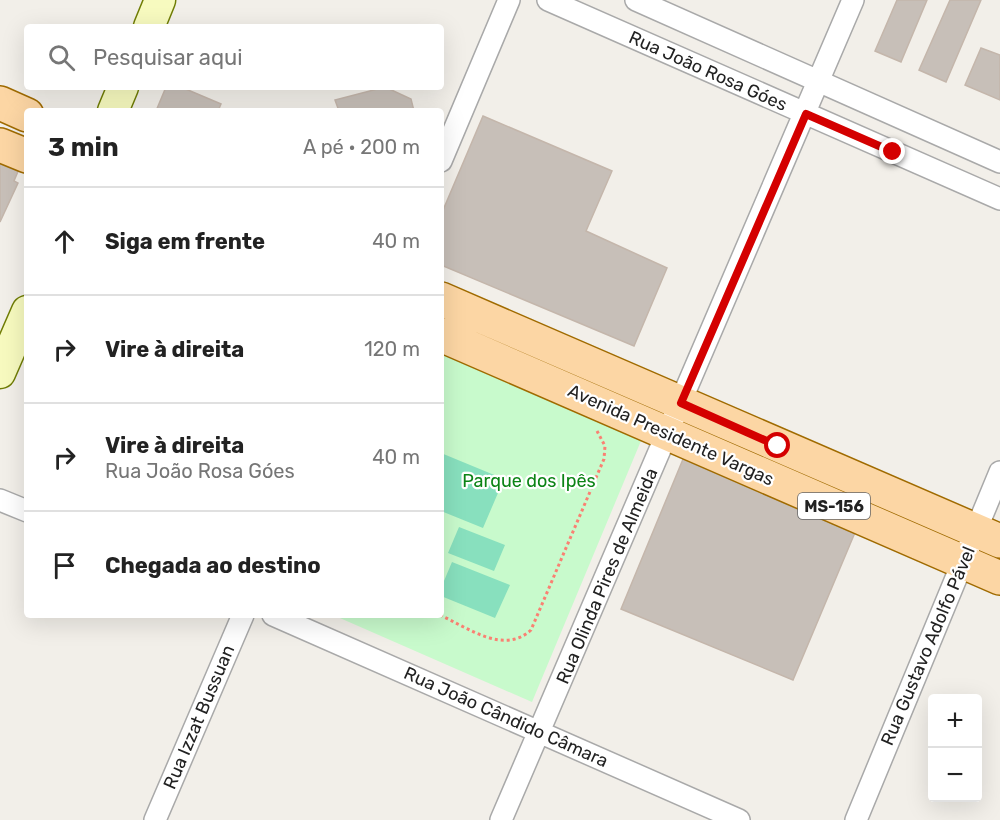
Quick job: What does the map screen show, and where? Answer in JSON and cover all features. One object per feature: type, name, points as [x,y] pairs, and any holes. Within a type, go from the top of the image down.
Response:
[{"type":"main road","points":[[0,104],[24,114]]},
{"type":"main road","points":[[0,145],[24,155]]},
{"type":"main road","name":"Avenida Presidente Vargas","points":[[444,300],[988,535]]},
{"type":"main road","name":"Avenida Presidente Vargas","points":[[444,336],[1000,578]]},
{"type":"street","points":[[150,24],[160,0]]},
{"type":"street","points":[[444,154],[509,0]]},
{"type":"street","name":"Rua João Rosa Góes","points":[[548,0],[1000,199]]},
{"type":"street","name":"Rua João Rosa Góes","points":[[636,0],[1000,162]]},
{"type":"street","name":"Rua Olinda Pires de Almeida","points":[[501,820],[853,0]]},
{"type":"street","points":[[114,108],[122,90]]},
{"type":"street","points":[[0,373],[24,318]]},
{"type":"street","name":"Rua Gustavo Adolfo Pável","points":[[856,820],[963,562],[988,535],[1000,472]]},
{"type":"street","points":[[0,500],[24,510]]},
{"type":"street","name":"Rua Izzat Bussuan","points":[[155,820],[242,618]]},
{"type":"street","name":"Rua João Cândido Câmara","points":[[280,618],[740,820]]},
{"type":"path","points":[[444,617],[502,641],[523,637],[531,630],[604,459],[605,446],[595,428]]},
{"type":"green space","name":"Parque dos Ipês","points":[[444,346],[643,436],[532,702],[340,618],[444,618]]},
{"type":"green space","points":[[444,454],[504,479],[483,528],[444,512]]},
{"type":"green space","points":[[459,527],[505,545],[494,571],[448,553]]},
{"type":"green space","points":[[452,562],[510,585],[495,618],[444,597],[444,581]]},
{"type":"building","points":[[897,0],[927,0],[901,62],[875,51]]},
{"type":"building","points":[[950,0],[981,0],[946,82],[919,70]]},
{"type":"building","points":[[981,48],[1000,55],[1000,100],[965,85]]},
{"type":"building","points":[[165,90],[188,90],[221,104],[219,108],[157,108]]},
{"type":"building","points":[[373,90],[392,90],[411,99],[413,108],[338,108],[335,100]]},
{"type":"building","points":[[483,116],[612,171],[586,231],[667,268],[634,346],[444,266],[444,208]]},
{"type":"building","points":[[0,152],[22,162],[14,181],[18,183],[0,222]]},
{"type":"building","points":[[686,452],[859,523],[793,680],[621,609]]},
{"type":"route","points":[[778,446],[681,403],[806,114],[893,152]]}]
